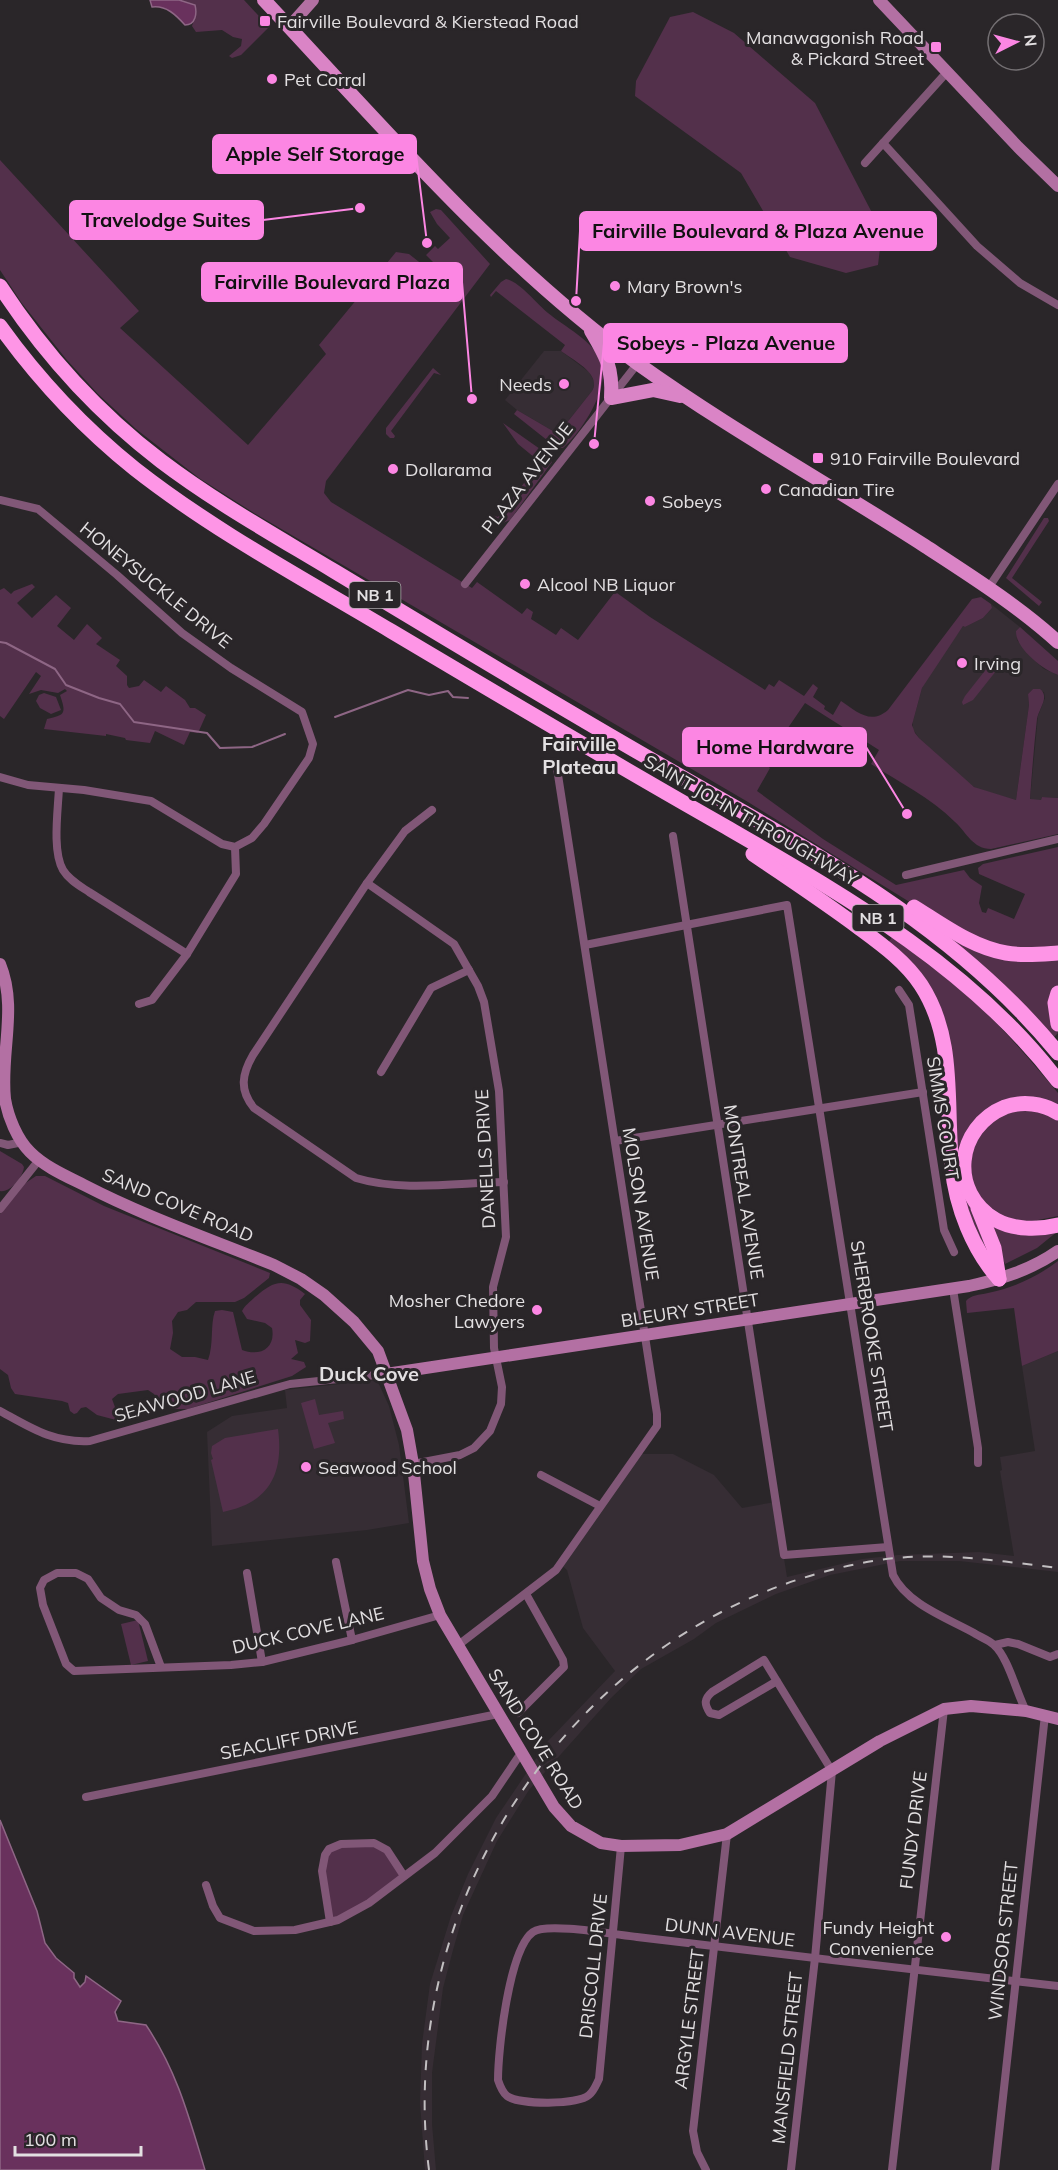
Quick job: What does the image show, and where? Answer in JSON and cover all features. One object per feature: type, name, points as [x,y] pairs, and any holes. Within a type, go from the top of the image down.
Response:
[{"type":"highway","name":"SAINT JOHN THROUGHWAY","points":[[0,286],[27,325],[95,403],[144,447],[185,478],[281,539],[570,713],[800,843],[888,899],[960,953],[1017,1006],[1058,1053]]},
{"type":"highway","name":"SAINT JOHN THROUGHWAY","points":[[0,326],[34,369],[78,417],[133,467],[181,503],[280,565],[876,916],[976,994],[1021,1038],[1058,1082]]},
{"type":"highway","points":[[668,794],[806,889],[888,949],[916,978],[934,1009],[943,1036],[947,1065],[951,1162],[957,1196],[978,1250],[985,1263],[999,1279]]},
{"type":"highway","points":[[800,843],[891,892],[970,941],[1006,953],[1058,953]]},
{"type":"highway","points":[[1058,993],[1055,1002],[1058,1024]]},
{"type":"highway","points":[[999,1279],[994,1248],[965,1176],[964,1156],[971,1134],[980,1123],[994,1113],[1012,1105],[1044,1106],[1058,1113]]},
{"type":"highway","points":[[974,1199],[985,1212],[1009,1225],[1032,1229],[1058,1225]]},
{"type":"main road","points":[[264,0],[445,192],[510,256],[587,324],[688,398],[850,497],[989,587],[1058,642]]},
{"type":"main road","points":[[587,324],[608,360],[612,381],[611,398],[653,390],[688,398]]},
{"type":"street","points":[[289,27],[313,0]]},
{"type":"street","points":[[879,0],[1058,186]]},
{"type":"street","points":[[865,163],[948,71]]},
{"type":"street","points":[[883,143],[977,246],[1020,283],[1058,305]]},
{"type":"street","name":"PLAZA AVENUE","points":[[465,584],[638,363]]},
{"type":"street","points":[[989,587],[1058,484]]},
{"type":"street","name":"HONEYSUCKLE DRIVE","points":[[0,500],[38,509],[182,633],[237,672],[302,712],[313,744],[309,758],[264,824],[252,838],[235,847]]},
{"type":"street","name":"MOLSON AVENUE","points":[[457,1646],[556,1570],[657,1426],[645,1335],[556,762]]},
{"type":"street","points":[[0,777],[28,785],[84,790],[151,801],[222,844],[235,847],[236,874],[187,954],[152,1000],[139,1004]]},
{"type":"street","points":[[59,788],[57,851],[63,869],[73,881],[88,892],[187,954]]},
{"type":"street","points":[[432,810],[405,831],[367,883],[245,1069],[243,1087],[246,1099],[254,1108],[356,1178],[397,1184],[504,1182]]},
{"type":"street","name":"MONTREAL AVENUE","points":[[673,836],[784,1556],[888,1548]]},
{"type":"street","points":[[906,875],[1058,839]]},
{"type":"street","name":"DANELLS DRIVE","points":[[367,883],[454,944],[478,986],[484,1002],[499,1091],[506,1238],[493,1287],[494,1348],[502,1387],[501,1404],[490,1431],[474,1448],[460,1455],[413,1464]]},
{"type":"street","name":"SHERBROOKE STREET","points":[[687,926],[787,905],[893,1575],[900,1588],[930,1609],[995,1645]]},
{"type":"street","points":[[585,945],[687,926]]},
{"type":"street","name":"SAND COVE ROAD","points":[[0,964],[6,978],[9,1003],[3,1076],[4,1098],[22,1142],[39,1160],[133,1209],[293,1274],[324,1294],[354,1322],[378,1351],[403,1418],[413,1464],[423,1561],[440,1616],[561,1818],[571,1826],[591,1838],[621,1846],[680,1845],[728,1834],[905,1727],[944,1709],[970,1706],[1026,1712],[1058,1719]]},
{"type":"street","points":[[381,1071],[431,988],[469,970]]},
{"type":"street","name":"SIMMS COURT","points":[[898,990],[909,1005],[944,1230],[954,1252]]},
{"type":"street","points":[[615,1141],[923,1092]]},
{"type":"street","points":[[0,1143],[8,1145],[22,1142]]},
{"type":"street","points":[[0,1209],[39,1160]]},
{"type":"street","name":"BLEURY STREET","points":[[386,1374],[953,1288],[999,1279],[1036,1264],[1058,1251]]},
{"type":"street","points":[[953,1288],[978,1448],[978,1463]]},
{"type":"street","name":"SEAWOOD LANE","points":[[0,1411],[44,1435],[90,1441],[290,1384],[386,1374]]},
{"type":"street","points":[[540,1475],[600,1506]]},
{"type":"street","points":[[336,1562],[352,1640]]},
{"type":"street","name":"DUCK COVE LANE","points":[[161,1667],[145,1624],[136,1615],[119,1610],[101,1598],[88,1579],[76,1573],[57,1573],[44,1580],[40,1588],[43,1605],[66,1664],[74,1671],[231,1665],[262,1662],[440,1616]]},
{"type":"street","points":[[247,1573],[262,1662]]},
{"type":"street","points":[[518,1713],[564,1667],[563,1660],[526,1594]]},
{"type":"street","points":[[1026,1712],[1017,1695],[1006,1663],[995,1645],[1008,1642],[1050,1657],[1058,1654]]},
{"type":"street","points":[[777,1681],[719,1715],[710,1713],[706,1708],[705,1700],[712,1692],[764,1660],[777,1681],[832,1771]]},
{"type":"street","name":"FUNDY DRIVE","points":[[892,2170],[944,1709]]},
{"type":"street","name":"SEACLIFF DRIVE","points":[[86,1797],[498,1714]]},
{"type":"street","name":"WINDSOR STREET","points":[[995,2170],[1045,1715]]},
{"type":"street","points":[[206,1885],[220,1918],[254,1931],[296,1930],[339,1920],[369,1903],[435,1853],[492,1796],[521,1753]]},
{"type":"street","name":"MANSFIELD STREET","points":[[791,2170],[815,1958],[832,1771]]},
{"type":"street","name":"ARGYLE STREET","points":[[706,2170],[697,2152],[693,2131],[728,1834]]},
{"type":"street","points":[[330,1922],[322,1871],[325,1855],[329,1849],[341,1844],[374,1844],[387,1850],[404,1876]]},
{"type":"street","name":"DRISCOLL DRIVE","points":[[595,2089],[598,2079],[621,1846]]},
{"type":"street","name":"DUNN AVENUE","points":[[595,2089],[581,2100],[570,2102],[527,2102],[507,2096],[501,2090],[498,2065],[504,2011],[514,1971],[526,1939],[534,1931],[543,1928],[613,1935],[1058,1986]]},
{"type":"shaded area","points":[[150,0],[179,0],[195,5],[195,18],[191,23],[185,25],[166,9],[152,7]]},
{"type":"shaded area","points":[[179,0],[244,0],[269,27],[241,55],[232,58],[229,56],[241,46],[242,39],[233,37],[222,30],[196,32],[192,26],[194,9]]},
{"type":"shaded area","points":[[693,12],[734,33],[815,103],[882,232],[878,265],[846,273],[790,257],[741,173],[635,96],[636,81],[670,17]]},
{"type":"shaded area","points":[[0,160],[139,311],[120,328],[248,445],[326,354],[319,345],[396,252],[409,254],[428,269],[434,263],[426,255],[435,246],[438,249],[450,238],[430,212],[436,209],[441,210],[490,264],[326,481],[324,493],[331,502],[472,588],[477,582],[522,614],[527,608],[533,612],[531,619],[556,635],[561,628],[578,640],[614,593],[617,593],[650,617],[765,690],[769,684],[774,687],[779,680],[804,696],[813,684],[818,688],[813,697],[833,715],[841,701],[870,717],[888,710],[972,599],[981,597],[991,604],[992,608],[983,618],[963,626],[922,688],[912,725],[919,738],[974,787],[1016,800],[1029,705],[1028,694],[1033,689],[1040,689],[1044,699],[1037,719],[1030,799],[1058,798],[1058,834],[991,849],[979,846],[936,805],[871,764],[879,750],[805,703],[764,763],[770,768],[757,791],[823,839],[896,885],[964,870],[970,878],[982,886],[979,903],[982,912],[986,913],[988,908],[1014,919],[1025,894],[979,874],[978,868],[983,864],[1058,847],[1058,949],[1000,948],[921,909],[748,802],[254,513],[199,478],[136,429],[98,394],[66,359],[21,302],[0,270]]},
{"type":"shaded area","points":[[506,279],[528,293],[548,313],[584,339],[600,359],[603,369],[602,381],[594,407],[579,431],[563,448],[557,448],[514,414],[517,410],[558,434],[592,391],[593,379],[585,368],[561,351],[565,345],[496,291],[491,297],[490,295]]},
{"type":"shaded area","points":[[544,351],[561,351],[589,372],[595,383],[592,391],[558,434],[517,410],[505,400]]},
{"type":"shaded area","points":[[433,368],[441,375],[434,373],[391,431],[394,438],[390,438],[386,434],[386,428]]},
{"type":"shaded area","points":[[503,423],[550,456],[552,462],[510,520],[503,523],[492,515],[498,517],[540,462],[518,444]]},
{"type":"shaded area","points":[[1044,518],[1048,518],[1049,521],[1012,578],[1042,602],[1039,606],[1006,578]]},
{"type":"shaded area","points":[[32,584],[35,587],[17,603],[32,618],[56,595],[71,608],[57,626],[74,640],[87,624],[102,638],[96,644],[120,660],[116,666],[127,676],[129,688],[139,686],[144,680],[161,692],[166,686],[185,700],[190,708],[195,708],[206,715],[198,733],[190,732],[184,745],[155,731],[150,743],[126,740],[106,734],[106,736],[44,729],[47,719],[63,712],[60,695],[67,691],[65,689],[58,693],[41,690],[29,694],[41,676],[36,672],[4,719],[0,716],[0,590],[4,588],[11,594]]},
{"type":"shaded area","points":[[991,604],[1020,627],[1016,631],[1017,640],[1035,661],[1044,669],[1058,675],[1058,798],[1042,797],[1041,800],[1030,800],[1038,716],[1045,698],[1044,692],[1033,689],[1028,694],[1029,705],[1016,800],[979,790],[968,783],[919,738],[913,729],[913,721],[927,677],[963,626],[983,618],[992,608]]},
{"type":"shaded area","points":[[1020,627],[1058,661],[1058,675],[1031,658],[1025,651],[1017,638],[1016,631]]},
{"type":"shaded area","points":[[991,663],[996,666],[996,671],[973,700],[963,705],[965,696]]},
{"type":"shaded area","points":[[44,693],[56,697],[61,710],[51,714],[40,708],[36,701],[39,695]]},
{"type":"shaded area","points":[[892,937],[981,1008],[1058,1093],[1058,1105],[979,1116],[962,1188],[986,1241],[989,1255],[962,1197],[947,1038],[888,943]]},
{"type":"shaded area","points":[[957,939],[1058,957],[1058,985],[1054,992],[1055,1025],[1058,1033],[1053,1038],[954,944]]},
{"type":"shaded area","points":[[1041,1110],[1058,1118],[1058,1216],[1028,1222],[1006,1218],[981,1200],[971,1182],[971,1153],[985,1126],[1010,1111]]},
{"type":"shaded area","points":[[0,1151],[24,1167],[15,1184],[4,1191],[0,1191]]},
{"type":"shaded area","points":[[36,1176],[45,1176],[104,1206],[270,1273],[269,1278],[244,1298],[235,1302],[196,1302],[187,1310],[178,1312],[172,1321],[173,1333],[170,1349],[182,1357],[208,1360],[215,1311],[222,1310],[233,1312],[242,1350],[255,1352],[265,1349],[272,1341],[272,1328],[265,1323],[247,1319],[242,1311],[268,1287],[285,1283],[305,1294],[300,1300],[300,1305],[311,1320],[310,1341],[305,1343],[295,1340],[298,1353],[291,1359],[304,1362],[306,1367],[292,1376],[188,1409],[175,1409],[164,1405],[148,1390],[118,1394],[112,1399],[119,1418],[116,1420],[97,1415],[86,1407],[74,1414],[70,1411],[68,1403],[15,1394],[8,1375],[0,1369],[0,1214],[21,1186]]},
{"type":"shaded area","points":[[987,1221],[1058,1231],[1037,1248],[1005,1264]]},
{"type":"shaded area","points":[[1058,1261],[1058,1351],[1022,1366],[1014,1308],[967,1313],[966,1301],[973,1296],[1007,1288],[1024,1281]]},
{"type":"shaded area","points":[[1058,1351],[1058,1572],[959,1561],[900,1561],[830,1575],[776,1594],[716,1623],[694,1639],[641,1669],[611,1698],[529,1790],[497,1841],[463,1915],[453,1950],[443,1988],[432,2073],[432,2124],[436,2170],[425,2170],[420,2103],[422,2044],[430,1984],[451,1916],[468,1874],[496,1818],[548,1741],[615,1671],[583,1628],[567,1570],[560,1564],[635,1454],[673,1454],[714,1475],[742,1508],[775,1502],[787,1577],[862,1559],[898,1555],[979,1552],[1014,1556],[1000,1471],[1002,1470],[1000,1457],[1035,1451],[1022,1366]]},
{"type":"shaded area","name":"Seawood School","points":[[377,1380],[389,1406],[399,1445],[409,1523],[367,1530],[212,1546],[207,1432],[232,1416],[287,1408],[285,1390]]},
{"type":"shaded area","points":[[315,1399],[319,1415],[343,1411],[344,1419],[328,1423],[335,1443],[314,1449],[301,1403]]},
{"type":"shaded area","points":[[278,1429],[278,1460],[270,1484],[252,1502],[223,1512],[211,1460],[213,1459],[212,1446],[225,1438]]},
{"type":"shaded area","points":[[138,1620],[148,1661],[131,1665],[121,1624]]},
{"type":"shaded area","points":[[0,1820],[37,1911],[45,1943],[56,1958],[74,1973],[74,1978],[80,1987],[85,1982],[86,1976],[121,2001],[115,2012],[118,2021],[146,2025],[174,2077],[205,2170],[0,2170]]},
{"type":"shaded area","points":[[335,1846],[381,1846],[404,1876],[369,1903],[330,1922],[322,1871],[329,1849]]},
{"type":"waterway","points":[[0,642],[55,669],[66,685],[120,704],[134,722],[207,733],[220,748],[252,747],[285,734]]},
{"type":"waterway","points":[[335,717],[408,690],[429,695],[448,691],[453,697],[468,698]]},
{"type":"railway","points":[[429,2170],[426,2064],[444,1961],[480,1864],[534,1775],[602,1697],[684,1634],[777,1587],[880,1560],[902,1557],[969,1558],[1058,1568]]},
{"type":"place","name":"Fairville Boulevard & Kierstead Road","points":[[265,21]]},
{"type":"place","name":"Manawagonish Road & Pickard Street","points":[[936,47]]},
{"type":"place","name":"Pet Corral","points":[[272,79]]},
{"type":"place","name":"Travelodge Suites","points":[[360,208]]},
{"type":"place","name":"Apple Self Storage","points":[[427,243]]},
{"type":"place","name":"Mary Brown's","points":[[615,286]]},
{"type":"place","name":"Fairville Boulevard & Plaza Avenue","points":[[576,301]]},
{"type":"place","name":"Needs","points":[[564,384]]},
{"type":"place","name":"Fairville Boulevard Plaza","points":[[472,399]]},
{"type":"place","name":"Sobeys - Plaza Avenue","points":[[594,444]]},
{"type":"place","name":"910 Fairville Boulevard","points":[[818,458]]},
{"type":"place","name":"Dollarama","points":[[393,469]]},
{"type":"place","name":"Canadian Tire","points":[[766,489]]},
{"type":"place","name":"Sobeys","points":[[650,501]]},
{"type":"place","name":"Alcool NB Liquor","points":[[525,584]]},
{"type":"place","name":"Irving","points":[[962,663]]},
{"type":"place","name":"Home Hardware","points":[[907,814]]},
{"type":"place","name":"Mosher Chedore Lawyers","points":[[537,1310]]},
{"type":"place","name":"Seawood School","points":[[306,1467]]},
{"type":"place","name":"Fundy Height Convenience","points":[[946,1937]]},
{"type":"district","name":"Fairville Plateau","points":[[579,754]]},
{"type":"district","name":"Duck Cove","points":[[369,1373]]}]
